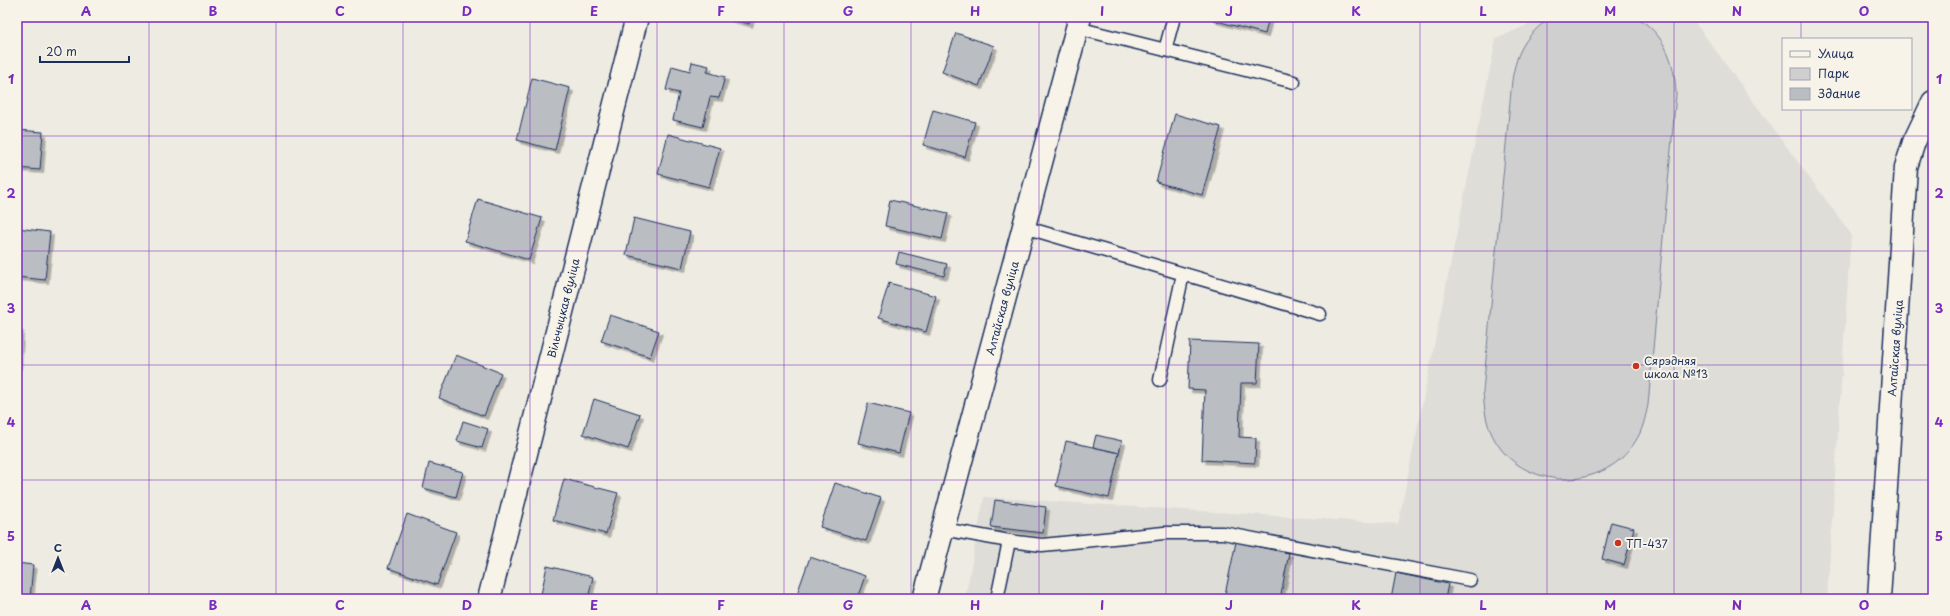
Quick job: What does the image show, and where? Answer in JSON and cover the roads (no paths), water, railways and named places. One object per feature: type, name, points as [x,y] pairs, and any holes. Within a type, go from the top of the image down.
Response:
[{"type":"street","name":"Вільчыцкая вуліца","points":[[489,599],[637,17]]},
{"type":"street","name":"Алтайская вуліца","points":[[924,599],[1079,22]]},
{"type":"street","name":"Алтайская вуліца","points":[[1879,599],[1906,167],[1914,142],[1933,102]]},
{"type":"lane","points":[[1165,50],[1174,17]]},
{"type":"lane","points":[[1079,22],[1165,50],[1294,82]]},
{"type":"lane","points":[[1024,227],[1320,314]]},
{"type":"lane","points":[[1160,380],[1183,274]]},
{"type":"lane","points":[[943,528],[1009,541],[1042,545],[1164,534],[1223,533],[1470,580]]},
{"type":"lane","points":[[997,599],[1009,541]]},
{"type":"place","name":"Сярэдняя школа №13","points":[[1636,366]]},
{"type":"place","name":"ТП-437","points":[[1618,543]]}]
